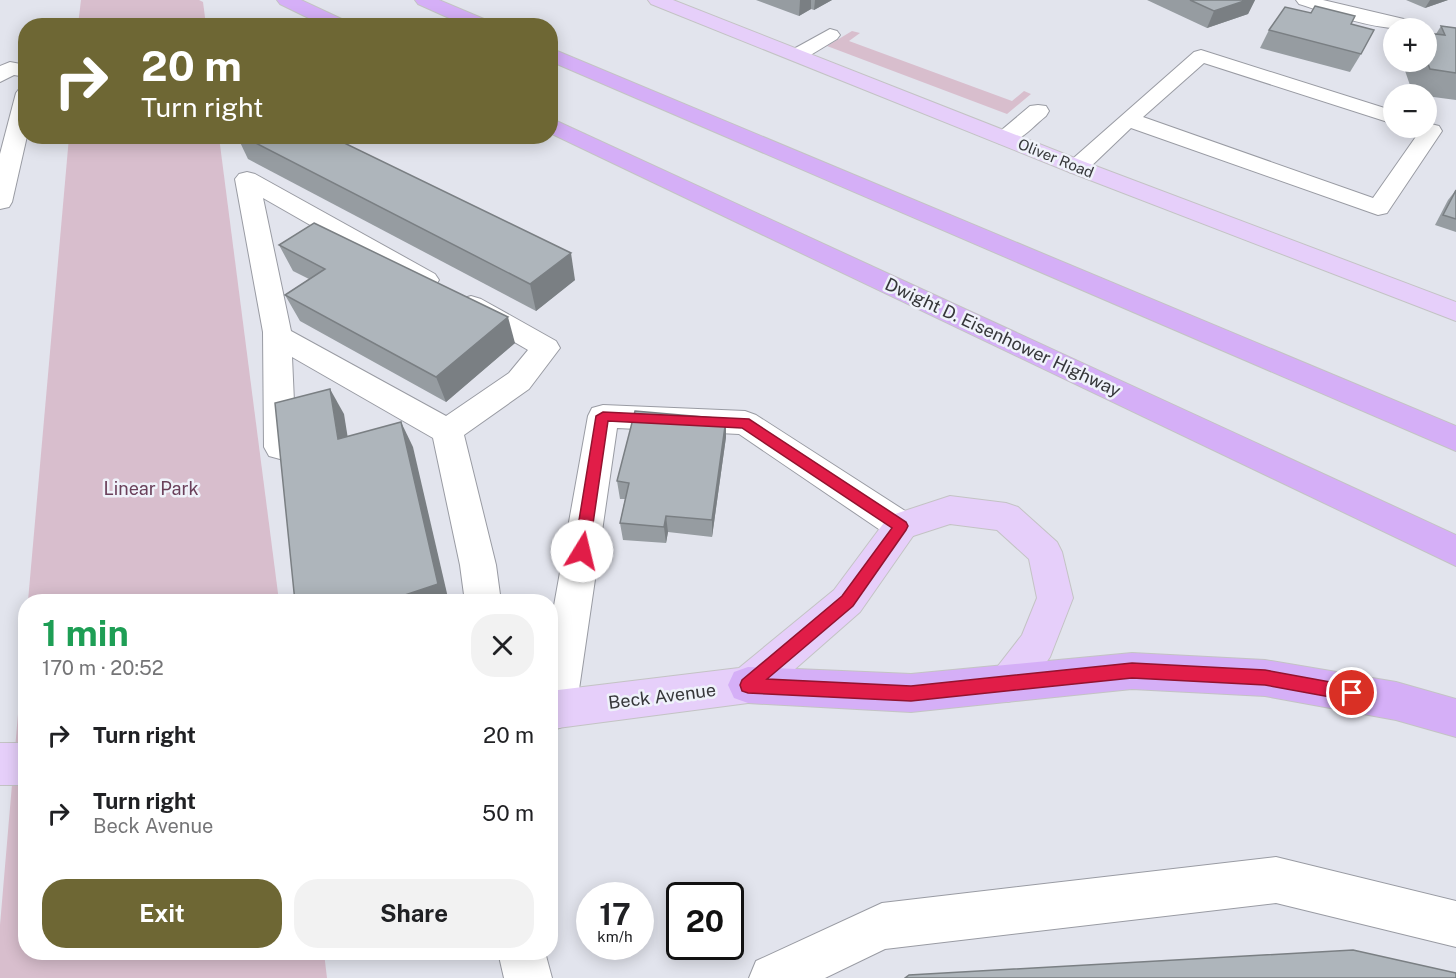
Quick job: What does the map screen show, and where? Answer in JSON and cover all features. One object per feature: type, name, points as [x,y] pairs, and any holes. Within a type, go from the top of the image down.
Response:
[{"type":"highway","points":[[286,0],[324,18]]},
{"type":"highway","points":[[424,0],[466,18]]},
{"type":"highway","points":[[558,57],[1456,439]]},
{"type":"highway","name":"Dwight D. Eisenhower Highway","points":[[558,128],[1456,551]]},
{"type":"highway","points":[[748,685],[911,693],[1132,671],[1265,678],[1396,701],[1456,718]]},
{"type":"main road","name":"Oliver Road","points":[[657,0],[1077,167],[1456,312]]},
{"type":"main road","points":[[748,685],[848,601],[901,526],[950,510],[1006,517],[1045,552],[1055,598],[1037,645],[1008,684]]},
{"type":"main road","name":"Beck Avenue","points":[[558,709],[748,685]]},
{"type":"main road","points":[[0,764],[18,764]]},
{"type":"street","points":[[1305,0],[1336,10],[1383,20]]},
{"type":"street","points":[[797,55],[830,35]]},
{"type":"street","points":[[1077,167],[1201,56],[1383,114]]},
{"type":"street","points":[[0,76],[10,68],[18,70]]},
{"type":"street","points":[[1006,138],[1038,111]]},
{"type":"street","points":[[1128,119],[1378,208],[1429,138]]},
{"type":"street","points":[[2,188],[18,125]]},
{"type":"street","points":[[283,472],[279,436],[277,332],[247,179],[546,348],[519,381],[447,431]]},
{"type":"street","points":[[277,332],[278,336],[447,431],[478,565],[482,594]]},
{"type":"street","points":[[558,681],[603,416],[745,423],[901,526]]},
{"type":"street","points":[[773,978],[882,926],[1276,880],[1456,924]]},
{"type":"street","points":[[523,960],[528,978]]},
{"type":"green space","points":[[81,0],[199,0],[203,2],[205,18],[79,18]]},
{"type":"green space","points":[[852,31],[860,33],[849,41],[1012,101],[1024,91],[1031,94],[1007,114],[827,46]]},
{"type":"green space","name":"Linear Park","points":[[68,144],[220,144],[278,594],[29,594]]},
{"type":"green space","points":[[18,714],[18,960],[325,960],[327,978],[0,978],[0,925]]},
{"type":"building","points":[[1190,0],[1247,0],[1214,11]]},
{"type":"building","points":[[1315,6],[1355,16],[1351,24],[1374,30],[1361,54],[1269,30],[1285,7],[1311,13]]},
{"type":"building","points":[[1441,26],[1456,28],[1456,73],[1437,70],[1437,34],[1445,35]]},
{"type":"building","points":[[258,144],[346,144],[571,253],[530,284]]},
{"type":"building","points":[[1456,190],[1456,219],[1443,215]]},
{"type":"building","points":[[314,223],[508,317],[436,377],[285,295],[325,269],[279,245]]},
{"type":"building","points":[[330,389],[338,439],[401,422],[438,584],[408,594],[294,594],[275,403]]},
{"type":"building","points":[[635,411],[726,419],[712,520],[666,516],[664,527],[620,523],[629,483],[617,481]]},
{"type":"building","points":[[1353,950],[1456,973],[1456,978],[905,978],[909,975]]},
{"type":"route","points":[[582,551],[603,416],[745,423],[901,526],[848,601],[748,685],[911,693],[1132,671],[1265,678],[1352,693]]}]
